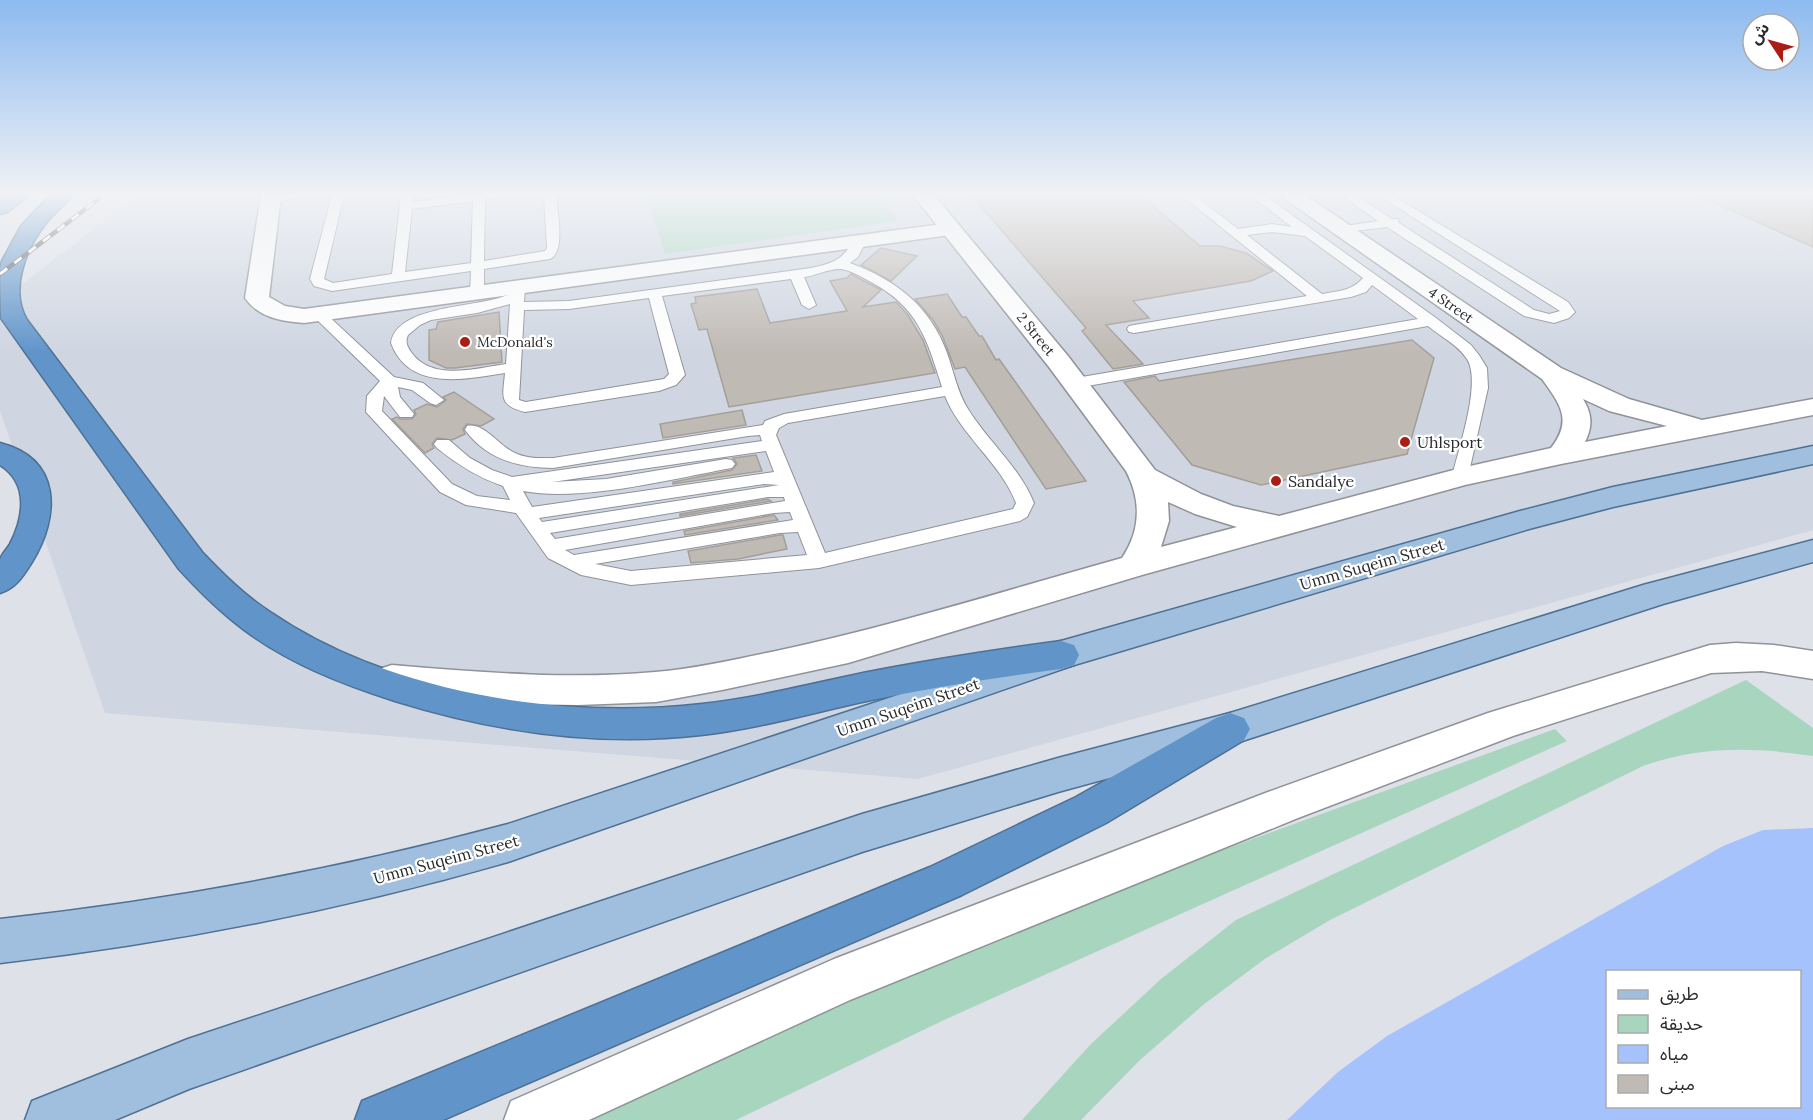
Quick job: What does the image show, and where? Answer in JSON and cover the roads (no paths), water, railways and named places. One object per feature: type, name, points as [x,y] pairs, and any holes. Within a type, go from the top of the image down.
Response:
[{"type":"highway","points":[[16,247],[9,265],[5,287],[9,309],[21,330],[190,560],[234,606],[264,628],[299,648],[359,674],[429,698],[530,719],[586,724],[643,724],[701,720],[902,680],[1061,655]]},
{"type":"highway","points":[[0,452],[14,458],[30,474],[38,494],[37,518],[25,546],[0,581]]},
{"type":"highway","points":[[381,1120],[946,881],[1028,843],[1121,795],[1230,729]]},
{"type":"main road","name":"Umm Suqeim Street","points":[[0,941],[94,931],[204,915],[312,894],[416,870],[508,843],[1061,655],[1520,521],[1613,497],[1813,454]]},
{"type":"main road","points":[[51,1120],[200,1060],[862,833],[1058,775],[1230,729],[1655,594],[1813,551]]},
{"type":"street","points":[[267,247],[257,298],[263,306],[289,315],[320,315],[477,292],[517,297],[822,247]]},
{"type":"street","name":"2 Street","points":[[965,247],[1076,383],[1144,476],[1154,506],[1154,522],[1144,552],[1134,566]]},
{"type":"street","name":"4 Street","points":[[1367,247],[1552,374],[1619,405],[1668,419],[1708,426]]},
{"type":"street","name":"4 Street","points":[[1552,374],[1573,401],[1577,413],[1575,435],[1561,455]]},
{"type":"street","points":[[359,674],[429,684],[503,689],[578,690],[656,687],[733,674],[848,649],[1134,566],[1461,477],[1561,455],[1813,407]]},
{"type":"street","name":"2 Street","points":[[1144,476],[1192,503],[1251,521],[1282,526]]},
{"type":"street","points":[[530,1120],[834,983],[1273,810],[1502,724],[1710,659],[1732,656],[1784,659],[1813,665]]},
{"type":"lane","points":[[325,247],[317,279],[319,283],[332,287],[538,258],[550,254],[553,247]]},
{"type":"lane","points":[[398,279],[402,247]]},
{"type":"lane","points":[[477,292],[480,247]]},
{"type":"lane","points":[[513,367],[450,376],[430,374],[408,357],[399,346],[399,339],[403,332],[418,320],[517,297],[569,305],[796,274],[839,264],[855,253],[857,247]]},
{"type":"lane","points":[[1254,247],[1320,299]]},
{"type":"lane","points":[[1330,247],[1466,348],[1479,368],[1481,378],[1461,477]]},
{"type":"lane","points":[[1429,247],[1529,313],[1554,318],[1561,317],[1568,312],[1563,305],[1468,247]]},
{"type":"lane","points":[[510,483],[528,516],[555,553],[570,562],[608,575],[631,578],[819,561],[1013,517],[1020,513],[1025,503],[1010,475],[965,418],[950,390],[933,334],[924,317],[913,303],[881,280],[839,264]]},
{"type":"lane","points":[[796,274],[809,305]]},
{"type":"lane","points":[[1134,329],[1355,292],[1372,277]]},
{"type":"lane","points":[[517,297],[511,399],[513,403],[525,407],[665,385],[677,375],[654,292]]},
{"type":"lane","points":[[1413,307],[1445,301]]},
{"type":"lane","points":[[320,315],[389,381],[417,386],[436,400]]},
{"type":"lane","points":[[1076,383],[1431,321]]},
{"type":"lane","points":[[389,381],[392,398],[406,414]]},
{"type":"lane","points":[[389,381],[375,396],[374,412],[446,488],[455,495],[478,503],[528,516],[768,491],[791,491]]},
{"type":"lane","points":[[819,561],[773,445],[777,421],[950,390]]},
{"type":"lane","points":[[473,430],[507,458],[536,463],[553,463],[748,431],[773,445]]},
{"type":"lane","points":[[443,444],[466,463],[510,483],[538,489],[579,489],[758,459],[773,445]]},
{"type":"lane","points":[[550,546],[774,507],[791,491]]},
{"type":"lane","points":[[570,562],[780,527],[804,526]]},
{"type":"water","points":[[1813,828],[1813,1120],[1287,1120],[1338,1072],[1387,1036],[1723,846],[1763,830]]},
{"type":"railway","points":[[0,274],[35,247]]},
{"type":"place","name":"McDonald's","points":[[465,342]]},
{"type":"place","name":"Uhlsport","points":[[1405,442]]},
{"type":"place","name":"Sandalye","points":[[1276,481]]}]
